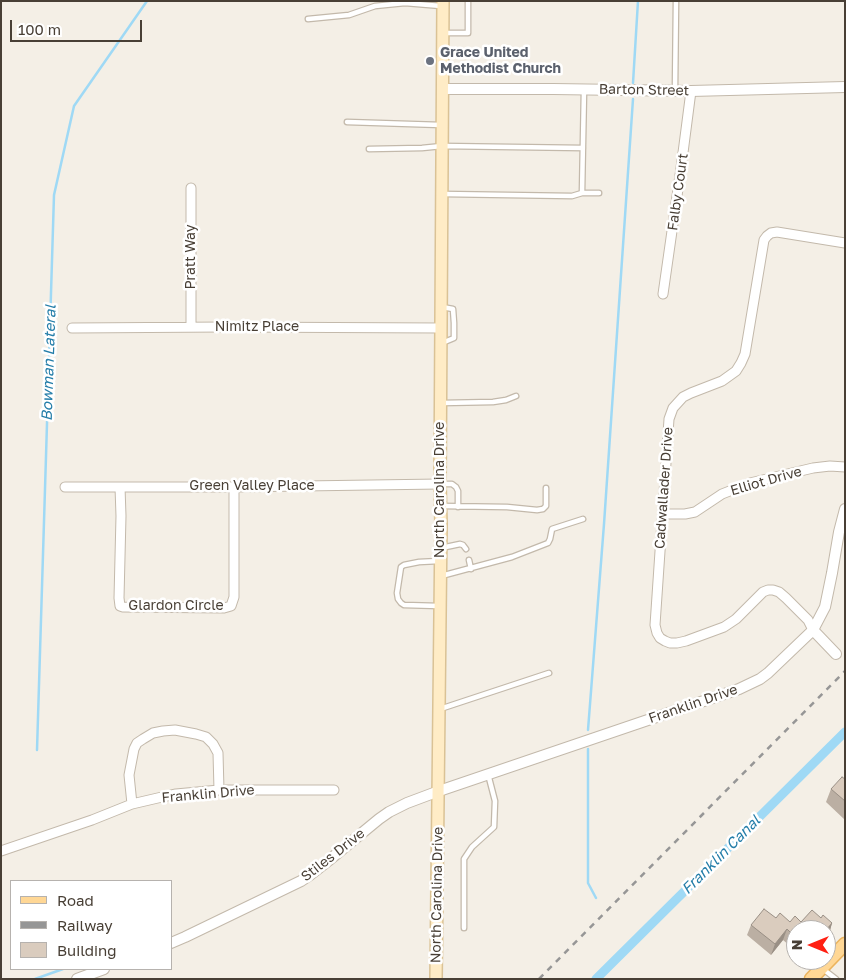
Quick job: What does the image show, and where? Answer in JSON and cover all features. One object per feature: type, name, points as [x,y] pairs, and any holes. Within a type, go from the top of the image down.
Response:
[{"type":"main road","name":"North Carolina Drive","points":[[436,979],[439,791],[443,4]]},
{"type":"main road","points":[[836,953],[845,944]]},
{"type":"street","name":"Barton Street","points":[[443,89],[690,91],[845,87]]},
{"type":"street","name":"Falby Court","points":[[663,294],[690,91]]},
{"type":"street","name":"Pratt Way","points":[[191,188],[191,327]]},
{"type":"street","name":"Cadwallader Drive","points":[[836,654],[813,630],[808,620],[779,592],[773,590],[763,592],[736,619],[724,627],[686,641],[670,643],[665,641],[656,632],[655,625],[670,414],[676,403],[683,397],[722,380],[736,371],[741,363],[745,354],[764,240],[767,236],[777,232],[845,243]]},
{"type":"street","name":"Nimitz Place","points":[[72,328],[441,328]]},
{"type":"street","name":"Elliot Drive","points":[[663,514],[695,512],[722,494],[750,483],[813,468],[845,467]]},
{"type":"street","name":"Green Valley Place","points":[[65,487],[440,484]]},
{"type":"street","name":"Glardon Circle","points":[[120,487],[120,606],[224,608],[231,606],[234,597],[234,487]]},
{"type":"street","name":"Franklin Drive","points":[[439,791],[739,689],[760,679],[813,630],[825,607],[845,509]]},
{"type":"street","points":[[132,804],[129,775],[134,749],[137,743],[143,739],[153,733],[164,731],[176,730],[196,734],[206,737],[213,744],[218,753],[219,790]]},
{"type":"street","name":"Franklin Drive","points":[[1,851],[92,820],[132,804],[176,794],[219,790],[334,790]]},
{"type":"street","name":"Stiles Drive","points":[[172,943],[185,938],[301,880],[389,812],[439,791]]},
{"type":"street","points":[[77,979],[88,977],[102,970]]},
{"type":"lane","points":[[443,33],[468,33],[468,1]]},
{"type":"lane","points":[[675,91],[676,1]]},
{"type":"lane","points":[[308,19],[349,15],[375,6],[405,3],[443,4]]},
{"type":"lane","points":[[582,193],[584,89]]},
{"type":"lane","points":[[347,122],[443,125]]},
{"type":"lane","points":[[369,150],[442,146],[583,148]]},
{"type":"lane","points":[[442,194],[572,196],[582,193],[599,193]]},
{"type":"lane","points":[[441,306],[453,309],[454,338],[441,343]]},
{"type":"lane","points":[[440,403],[493,402],[516,396]]},
{"type":"lane","points":[[440,484],[452,484],[456,487],[458,491],[458,507]]},
{"type":"lane","points":[[440,506],[543,509],[546,506],[546,488]]},
{"type":"lane","points":[[439,576],[512,557],[548,543],[552,529],[584,519]]},
{"type":"lane","points":[[440,549],[460,544],[466,549]]},
{"type":"lane","points":[[469,560],[471,568]]},
{"type":"lane","points":[[439,606],[404,605],[398,599],[397,594],[401,567],[404,564],[440,561]]},
{"type":"lane","points":[[439,709],[549,673]]},
{"type":"lane","points":[[464,928],[464,859],[472,847],[494,827],[495,801],[488,774]]},
{"type":"lane","points":[[825,970],[836,979]]},
{"type":"building","points":[[842,777],[845,779],[845,801],[831,789]]},
{"type":"building","points":[[764,909],[776,918],[780,913],[788,920],[786,920],[786,930],[775,944],[751,925]]},
{"type":"building","points":[[812,910],[821,918],[823,915],[829,920],[803,920]]},
{"type":"waterway","name":"Bowman Lateral","points":[[37,750],[54,195],[74,106],[147,1]]},
{"type":"waterway","points":[[633,83],[638,1]]},
{"type":"waterway","points":[[588,730],[633,99]]},
{"type":"waterway","name":"Franklin Canal","points":[[596,979],[845,732]]},
{"type":"waterway","points":[[588,749],[588,883],[596,898]]},
{"type":"waterway","points":[[35,979],[60,970]]},
{"type":"railway","points":[[539,979],[845,671]]},
{"type":"place","name":"Grace United Methodist Church","points":[[430,61]]}]
